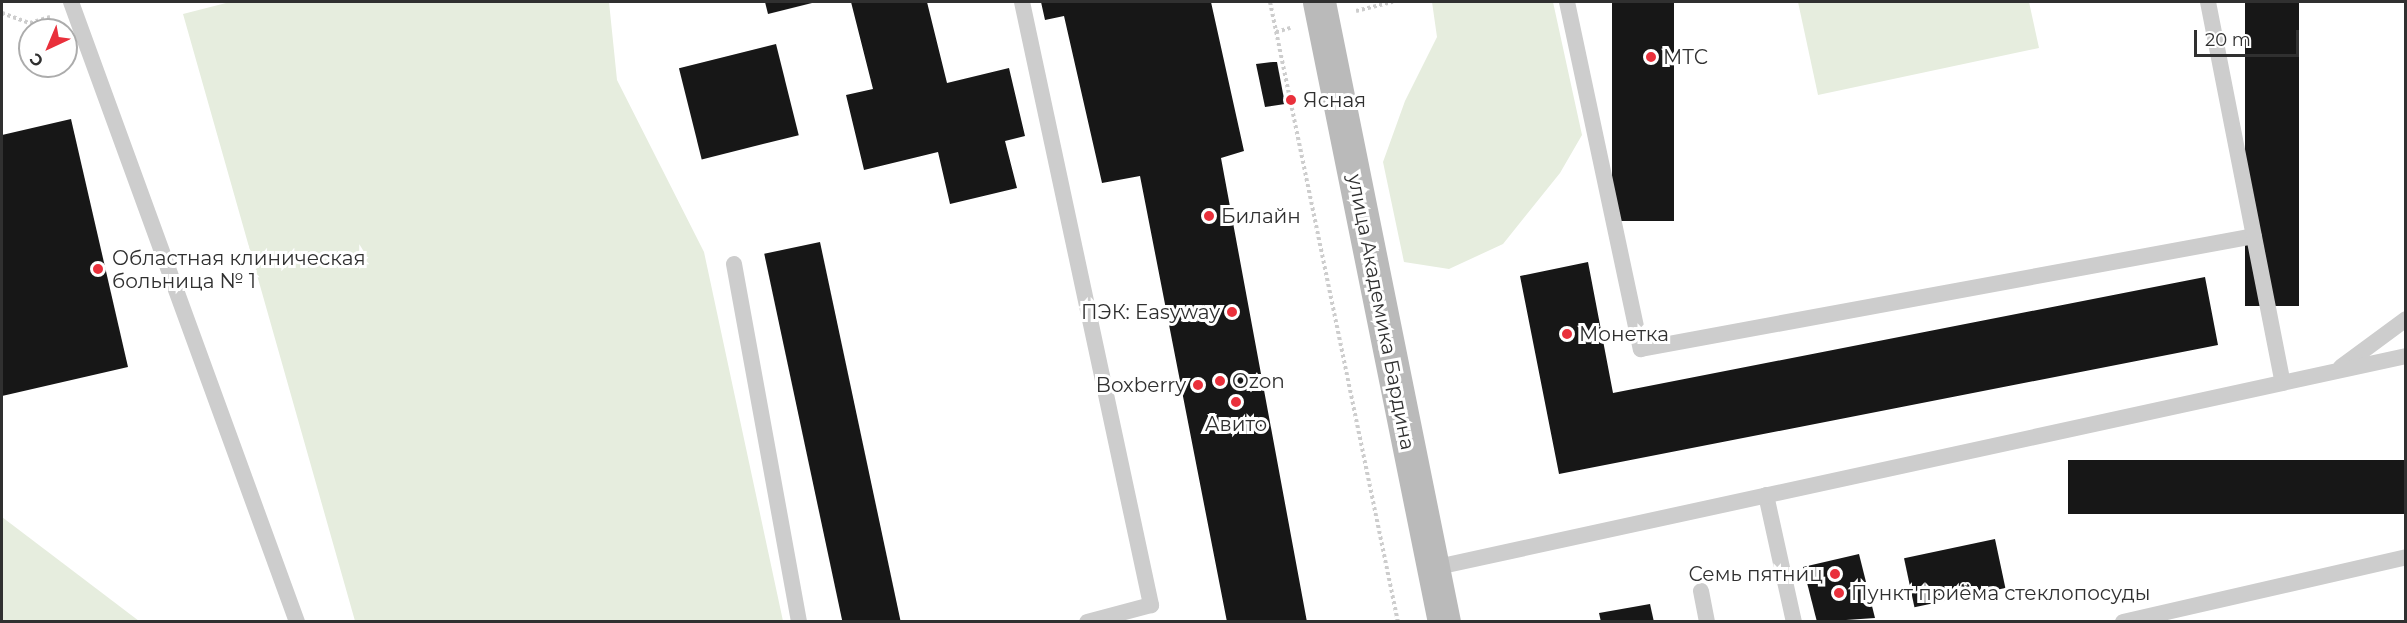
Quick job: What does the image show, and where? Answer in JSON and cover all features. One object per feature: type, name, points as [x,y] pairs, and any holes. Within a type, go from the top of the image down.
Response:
[{"type":"street","name":"улица Академика Бардина","points":[[1319,2],[1444,621]]},
{"type":"lane","points":[[1022,2],[1151,605],[1087,621]]},
{"type":"lane","points":[[1567,2],[1641,349],[2254,236]]},
{"type":"lane","points":[[2208,2],[2283,383]]},
{"type":"lane","points":[[73,6],[297,621]]},
{"type":"lane","points":[[734,264],[799,621]]},
{"type":"lane","points":[[2336,371],[2406,319]]},
{"type":"lane","points":[[1433,568],[2406,356]]},
{"type":"lane","points":[[1766,495],[1794,621]]},
{"type":"lane","points":[[2123,621],[2406,557]]},
{"type":"lane","points":[[1701,591],[1707,621]]},
{"type":"path","points":[[1270,2],[1398,621]]},
{"type":"path","points":[[2,13],[30,23],[73,6]]},
{"type":"green space","points":[[230,2],[609,2],[617,80],[704,252],[783,621],[355,621],[183,14]]},
{"type":"green space","points":[[1432,2],[1553,2],[1582,135],[1560,173],[1503,244],[1449,269],[1404,262],[1383,162],[1405,101],[1437,37]]},
{"type":"green space","points":[[1798,2],[2029,2],[2039,48],[1818,95]]},
{"type":"green space","points":[[2,517],[139,621],[2,621]]},
{"type":"building","points":[[765,2],[816,2],[768,14]]},
{"type":"building","points":[[851,2],[927,2],[947,83],[1009,68],[1025,136],[1005,141],[1017,188],[950,204],[938,152],[864,170],[846,95],[873,89]]},
{"type":"building","points":[[1041,2],[1211,2],[1244,151],[1221,158],[1307,622],[1227,622],[1140,176],[1102,183],[1064,16],[1045,20]]},
{"type":"building","points":[[1612,2],[1674,2],[1674,221],[1612,221]]},
{"type":"building","points":[[2245,2],[2299,2],[2299,306],[2245,306]]},
{"type":"building","points":[[776,44],[799,135],[702,159],[679,68]]},
{"type":"building","points":[[1277,62],[1285,104],[1265,107],[1256,64]]},
{"type":"building","points":[[71,119],[128,367],[2,396],[2,135]]},
{"type":"building","points":[[820,242],[901,622],[842,622],[764,254]]},
{"type":"building","points":[[1588,262],[1613,393],[2205,277],[2218,345],[1559,474],[1520,276]]},
{"type":"building","points":[[2068,460],[2406,460],[2406,514],[2068,514]]},
{"type":"building","points":[[1995,539],[2005,588],[1914,607],[1904,558]]},
{"type":"building","name":"Пункт приёма стеклопосуды","points":[[1859,554],[1875,618],[1817,622],[1803,567]]},
{"type":"building","points":[[1650,604],[1654,622],[1601,622],[1599,613]]},
{"type":"place","name":"МТС","points":[[1651,57]]},
{"type":"place","name":"Ясная","points":[[1291,100]]},
{"type":"place","name":"Билайн","points":[[1209,216]]},
{"type":"place","name":"Областная клиническая больница № 1","points":[[98,269]]},
{"type":"place","name":"ПЭК: Easyway","points":[[1232,312]]},
{"type":"place","name":"Монетка","points":[[1567,334]]},
{"type":"place","name":"Ozon","points":[[1220,381]]},
{"type":"place","name":"Boxberry","points":[[1198,385]]},
{"type":"place","name":"Авито","points":[[1236,402]]},
{"type":"place","name":"Семь пятниц","points":[[1835,574]]},
{"type":"place","name":"Пункт приёма стеклопосуды","points":[[1839,593]]}]
